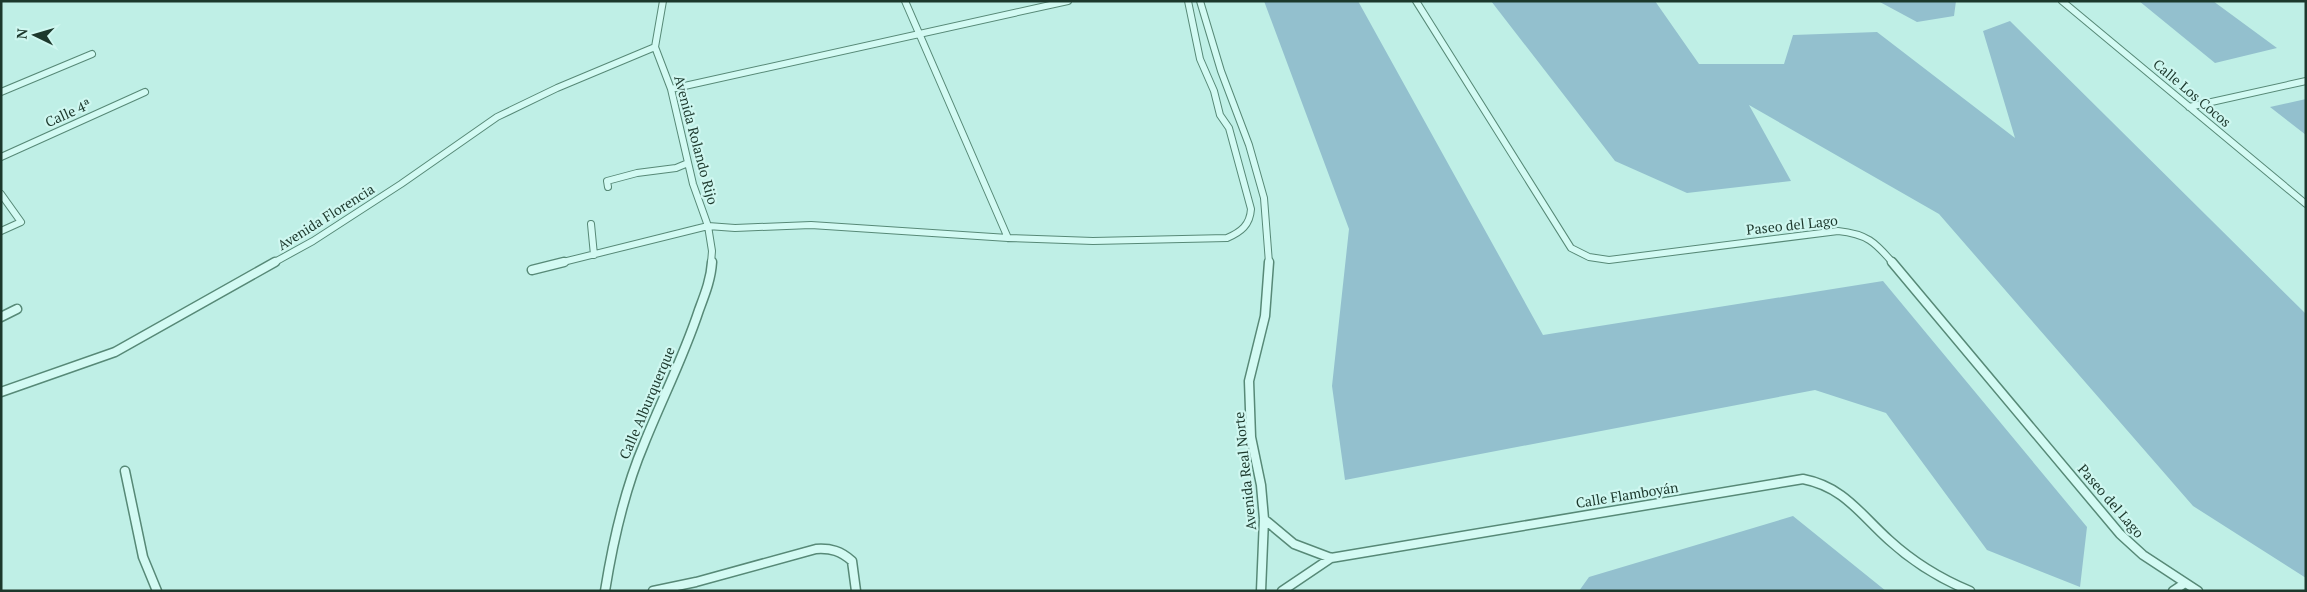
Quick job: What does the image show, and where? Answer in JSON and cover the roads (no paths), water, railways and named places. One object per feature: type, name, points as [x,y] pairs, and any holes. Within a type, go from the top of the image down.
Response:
[{"type":"street","points":[[655,47],[663,1]]},
{"type":"street","points":[[905,1],[1008,238]]},
{"type":"street","points":[[671,89],[1068,1]]},
{"type":"street","points":[[532,270],[708,226],[735,228],[811,224],[1008,238],[1092,241],[1214,240],[1232,236],[1246,226],[1251,218],[1252,209],[1230,128],[1220,115],[1214,91],[1200,59],[1188,1]]},
{"type":"street","name":"Avenida Real Norte","points":[[1200,1],[1221,71],[1249,145],[1264,198],[1268,278],[1265,316],[1249,381],[1251,437],[1262,485],[1264,519],[1261,591]]},
{"type":"street","name":"Paseo del Lago","points":[[1416,1],[1571,248],[1588,257],[1609,260],[1838,231],[1847,231],[1866,237],[1875,242],[2120,534],[2143,555],[2198,591]]},
{"type":"street","name":"Calle Los Cocos","points":[[2062,1],[2306,204]]},
{"type":"street","name":"Avenida Rolando Rijo","points":[[655,47],[671,89],[688,163],[708,226]]},
{"type":"street","name":"Avenida Florencia","points":[[1,392],[115,352],[313,241],[401,184],[497,117],[557,88],[655,47]]},
{"type":"street","points":[[1,92],[92,54]]},
{"type":"street","points":[[2189,107],[2306,81]]},
{"type":"street","name":"Calle 4ª","points":[[1,157],[144,92]]},
{"type":"street","points":[[608,187],[607,181],[637,172],[676,168],[688,163]]},
{"type":"street","points":[[1,194],[21,222],[1,231]]},
{"type":"street","points":[[591,224],[594,255]]},
{"type":"street","name":"Calle Alburquerque","points":[[605,591],[612,547],[626,495],[643,446],[693,329],[711,275],[712,251],[708,226]]},
{"type":"street","points":[[1,317],[17,309]]},
{"type":"street","points":[[125,471],[143,557],[157,591]]},
{"type":"street","name":"Calle Flamboyán","points":[[1264,519],[1281,536],[1306,550],[1331,558],[1803,479],[1828,485],[1842,494],[1900,549],[1958,586],[1970,591]]},
{"type":"street","points":[[653,591],[696,582],[816,549],[827,548],[837,550],[852,561],[856,591]]},
{"type":"street","points":[[1282,591],[1306,572],[1331,558]]},
{"type":"street","points":[[2173,591],[2185,583]]}]
